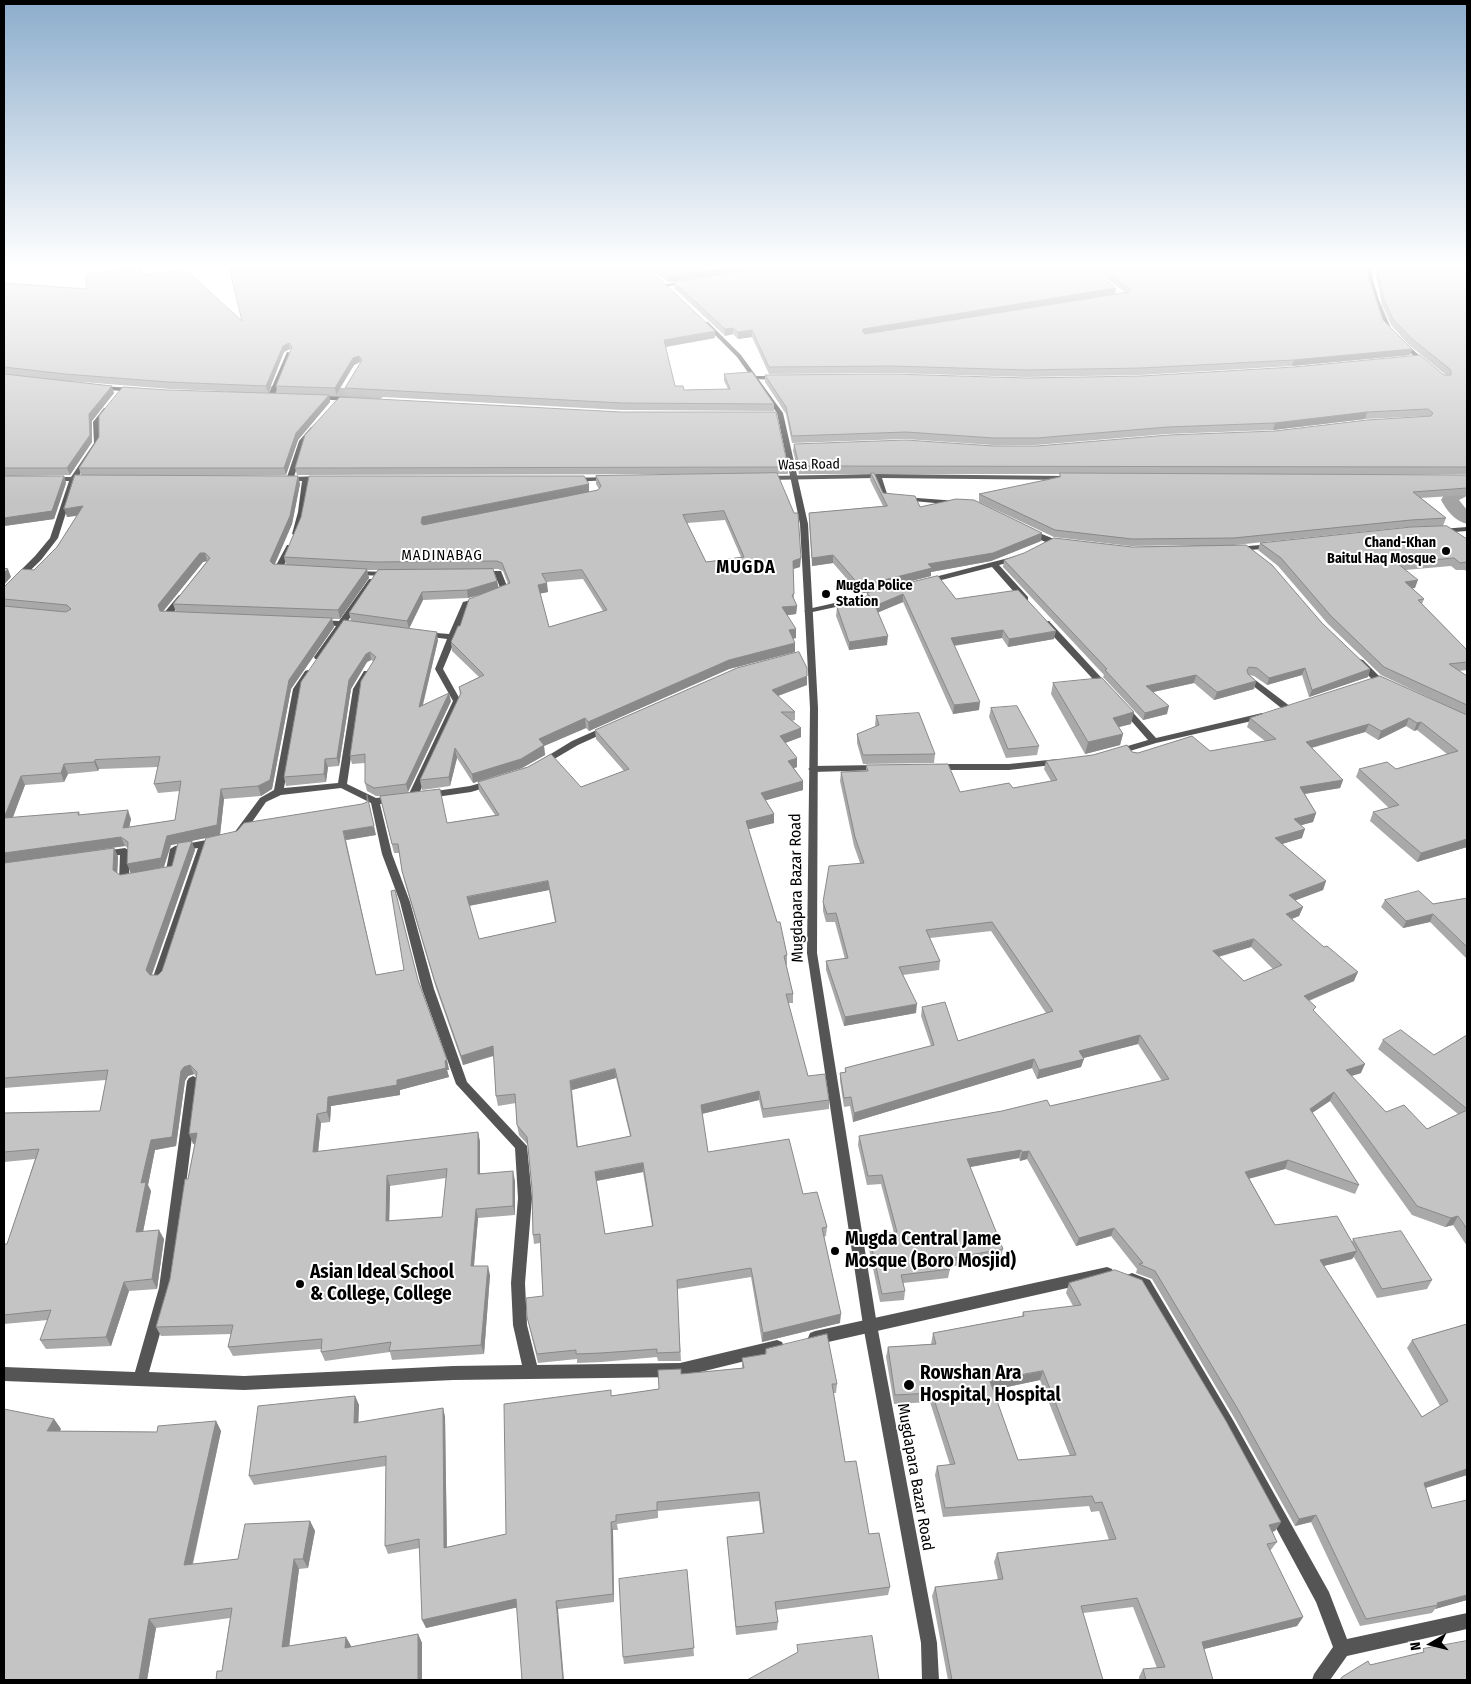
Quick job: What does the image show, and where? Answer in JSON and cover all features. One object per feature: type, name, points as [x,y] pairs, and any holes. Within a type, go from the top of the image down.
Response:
[{"type":"street","name":"Mugdapara Bazar Road","points":[[728,345],[757,378],[792,446],[794,478],[804,524],[808,611],[805,654],[814,708],[812,953],[871,1325],[929,1643],[930,1680]]},
{"type":"street","points":[[1405,345],[1432,368]]},
{"type":"street","points":[[273,393],[289,353]]},
{"type":"street","points":[[1410,359],[1419,358]]},
{"type":"street","points":[[757,378],[786,378]]},
{"type":"street","points":[[95,387],[142,391]]},
{"type":"street","points":[[118,396],[123,389]]},
{"type":"street","points":[[262,396],[273,393],[281,397]]},
{"type":"street","points":[[332,405],[342,395]]},
{"type":"street","points":[[309,398],[342,395],[357,399]]},
{"type":"street","points":[[4,591],[38,558],[54,538],[73,479],[97,443],[96,422],[112,402]]},
{"type":"street","points":[[290,478],[302,441],[320,420]]},
{"type":"street","points":[[878,476],[884,498],[966,504]]},
{"type":"street","name":"Wasa Road","points":[[755,478],[878,476],[1072,478]]},
{"type":"street","points":[[280,478],[324,478]]},
{"type":"street","points":[[297,570],[278,569],[294,540],[302,512],[306,478]]},
{"type":"street","points":[[43,479],[93,479]]},
{"type":"street","points":[[568,480],[617,479]]},
{"type":"street","points":[[588,480],[592,488]]},
{"type":"street","points":[[1019,527],[1051,541],[1066,544]]},
{"type":"street","points":[[1428,531],[1467,529]]},
{"type":"street","points":[[1452,530],[1461,540]]},
{"type":"street","points":[[1043,545],[1051,541]]},
{"type":"street","points":[[1232,549],[1282,545]]},
{"type":"street","points":[[1248,548],[1261,558]]},
{"type":"street","points":[[917,584],[995,565],[1027,553]]},
{"type":"street","points":[[995,565],[1154,740]]},
{"type":"street","points":[[344,572],[396,574]]},
{"type":"street","points":[[412,798],[456,701],[438,669],[466,604],[505,591],[498,573],[471,573]]},
{"type":"street","points":[[279,792],[297,689],[377,574]]},
{"type":"street","points":[[185,617],[166,616],[189,587]]},
{"type":"street","points":[[808,611],[891,591]]},
{"type":"street","points":[[312,622],[342,622],[367,627]]},
{"type":"street","points":[[418,634],[453,636]]},
{"type":"street","points":[[1351,653],[1373,680],[1395,687]]},
{"type":"street","points":[[342,785],[357,689],[372,665]]},
{"type":"street","points":[[1106,755],[1154,740],[1292,708],[1250,679]]},
{"type":"street","points":[[534,767],[575,743],[618,723]]},
{"type":"street","points":[[925,767],[1009,767],[1072,760]]},
{"type":"street","points":[[813,769],[888,768]]},
{"type":"street","points":[[97,855],[125,851],[124,880],[171,872],[175,849],[236,838],[263,800],[279,792],[342,785],[375,801],[412,798],[471,789],[499,780]]},
{"type":"street","points":[[375,801],[387,854],[405,902],[428,989],[462,1084],[520,1146],[526,1198],[518,1291],[520,1325],[531,1372]]},
{"type":"street","points":[[158,980],[204,844]]},
{"type":"street","points":[[140,1379],[166,1288],[193,1081]]},
{"type":"street","points":[[4,1374],[244,1383],[454,1373],[680,1370],[799,1341],[1112,1272],[1145,1284],[1228,1425],[1323,1598],[1342,1649]]},
{"type":"street","points":[[1320,1680],[1342,1649],[1467,1621]]},
{"type":"building","points":[[4,345],[286,345],[283,346],[266,386],[168,382],[4,367]]},
{"type":"building","points":[[290,345],[665,345],[675,386],[683,386],[684,390],[730,389],[724,374],[752,372],[774,404],[621,403],[345,388],[362,360],[359,356],[353,358],[335,388],[276,386],[292,347]]},
{"type":"building","points":[[759,345],[1408,345],[1412,349],[1294,360],[1141,368],[1026,370],[893,366],[769,367]]},
{"type":"building","points":[[1419,345],[1467,345],[1467,467],[799,466],[794,444],[906,440],[994,446],[1037,446],[1169,435],[1275,431],[1367,420],[1431,416],[1433,413],[1428,409],[1367,412],[1275,423],[1168,427],[1037,438],[994,438],[906,432],[792,436],[786,407],[765,375],[892,374],[1026,378],[1141,376],[1294,367],[1420,355],[1444,375],[1451,375],[1451,370]]},
{"type":"building","points":[[4,374],[112,386],[89,414],[90,435],[67,468],[4,468]]},
{"type":"building","points":[[123,387],[329,395],[296,433],[284,468],[79,468],[99,437],[99,416]]},
{"type":"building","points":[[340,397],[621,412],[776,412],[788,467],[295,468],[305,435]]},
{"type":"building","points":[[777,473],[794,513],[798,513],[801,558],[793,561],[794,594],[792,595],[797,606],[782,607],[796,629],[789,630],[795,643],[729,660],[588,722],[585,718],[539,739],[544,745],[521,759],[472,774],[455,748],[449,777],[420,780],[461,693],[459,687],[484,675],[451,642],[458,626],[460,626],[469,599],[510,583],[502,563],[497,561],[375,562],[284,557],[301,517],[309,476],[584,476],[589,484],[422,517],[421,523],[423,525],[598,490],[601,486],[596,476]],"holes":[[[724,511],[744,557],[706,562],[683,515]],[[582,570],[607,610],[549,627],[538,585],[547,583],[542,574]]]},
{"type":"building","points":[[871,473],[874,473],[883,493],[915,496],[920,507],[956,499],[974,500],[1042,533],[993,553],[928,564],[932,568],[860,586],[833,555],[812,558],[809,513],[887,506]]},
{"type":"building","points":[[1060,473],[1467,475],[1467,488],[1413,492],[1446,518],[1234,538],[1132,539],[1055,530],[979,494],[1060,477]]},
{"type":"building","points":[[75,475],[298,476],[290,516],[270,561],[273,564],[367,569],[338,610],[173,604],[210,558],[205,553],[200,553],[158,605],[160,611],[332,618],[289,680],[270,780],[258,786],[221,789],[217,825],[167,836],[161,858],[127,864],[128,842],[121,837],[4,853],[4,818],[4,606],[66,612],[71,609],[67,605],[4,599],[4,586],[22,569],[34,570],[57,547],[83,506],[64,509]],"holes":[[[160,757],[154,784],[181,781],[175,820],[123,828],[128,810],[78,815],[79,812],[4,818],[21,776],[61,773],[64,764],[94,762],[95,760]]]},
{"type":"building","points":[[4,476],[64,476],[52,511],[4,518]]},
{"type":"building","points":[[1447,526],[1467,539],[1467,562],[1460,563],[1454,558],[1397,563],[1418,580],[1405,582],[1424,599],[1418,600],[1467,650],[1467,662],[1449,664],[1467,676],[1467,705],[1384,667],[1331,616],[1281,558],[1260,543],[1411,527]]},
{"type":"building","points":[[1054,538],[1132,547],[1246,545],[1272,565],[1322,623],[1370,669],[1312,690],[1305,668],[1269,678],[1257,668],[1249,667],[1247,670],[1248,674],[1256,681],[1217,692],[1196,675],[1146,686],[1169,706],[1145,713],[1105,670],[1107,669],[1004,560],[1024,553]]},
{"type":"building","points":[[493,569],[497,581],[467,590],[422,592],[407,621],[349,613],[378,570]]},
{"type":"building","points":[[938,576],[956,599],[1018,590],[1056,631],[1009,639],[1003,630],[951,638],[980,702],[954,705],[903,594],[877,605],[867,593]]},
{"type":"building","points":[[874,603],[888,636],[849,642],[837,607]]},
{"type":"building","points":[[344,620],[437,632],[419,707],[449,693],[406,784],[374,788],[365,783],[365,754],[350,756],[361,681],[376,657],[370,652],[366,654],[349,680],[337,758],[325,759],[324,774],[284,777],[301,682]]},
{"type":"building","points":[[799,652],[807,668],[807,676],[772,690],[795,712],[781,712],[801,728],[780,736],[797,758],[788,761],[803,781],[761,793],[774,814],[746,821],[777,922],[780,922],[787,955],[784,956],[793,994],[786,994],[808,1076],[825,1074],[829,1100],[763,1109],[759,1091],[701,1105],[708,1152],[789,1139],[803,1194],[817,1192],[827,1227],[822,1228],[841,1314],[763,1333],[751,1268],[677,1280],[680,1352],[657,1353],[657,1349],[576,1354],[576,1350],[537,1354],[527,1317],[526,1298],[543,1296],[540,1234],[533,1235],[532,1189],[527,1137],[517,1125],[515,1094],[496,1096],[493,1046],[461,1056],[434,979],[402,871],[398,844],[392,844],[380,796],[440,789],[447,823],[499,815],[478,782],[528,767],[551,754],[581,787],[629,769],[595,730],[737,668]],"holes":[[[548,881],[556,922],[479,939],[467,897]],[[615,1069],[631,1136],[577,1147],[570,1081]],[[643,1163],[653,1226],[605,1234],[595,1172]]]},
{"type":"building","points":[[1380,676],[1467,715],[1467,839],[1421,853],[1373,812],[1399,805],[1359,769],[1387,762],[1396,769],[1458,751],[1421,722],[1417,723],[1409,718],[1381,731],[1369,724],[1306,742],[1343,780],[1300,787],[1316,813],[1294,819],[1305,829],[1275,838],[1326,881],[1289,895],[1303,907],[1286,914],[1324,947],[1327,946],[1358,972],[1304,996],[1316,1007],[1313,1010],[1365,1064],[1346,1070],[1386,1112],[1404,1105],[1427,1129],[1467,1110],[1467,1229],[1458,1216],[1451,1218],[1417,1206],[1334,1092],[1310,1109],[1359,1185],[1288,1160],[1245,1172],[1275,1225],[1337,1216],[1357,1251],[1320,1260],[1422,1417],[1448,1401],[1412,1340],[1467,1324],[1467,1469],[1424,1483],[1432,1508],[1467,1500],[1467,1595],[1437,1603],[1438,1605],[1366,1619],[1316,1515],[1299,1519],[1239,1411],[1155,1271],[1139,1264],[1143,1263],[1114,1228],[1079,1238],[1029,1151],[1022,1152],[1021,1150],[967,1159],[1003,1249],[947,1259],[950,1269],[901,1275],[905,1291],[882,1294],[869,1235],[897,1232],[882,1175],[868,1176],[859,1136],[1002,1111],[1047,1100],[1050,1106],[1169,1079],[1140,1035],[1079,1051],[1084,1059],[1039,1070],[1034,1059],[854,1113],[851,1097],[844,1098],[840,1073],[846,1072],[845,1068],[934,1045],[922,1007],[945,1002],[958,1041],[1053,1011],[992,922],[926,930],[940,961],[899,967],[917,1004],[845,1017],[826,961],[848,958],[836,913],[827,914],[823,902],[829,866],[864,863],[855,837],[841,772],[868,771],[866,765],[948,764],[960,792],[1009,783],[1013,788],[1057,780],[1046,761],[1093,755],[1127,745],[1132,752],[1138,753],[1192,736],[1210,751],[1276,739],[1250,718]],"holes":[[[1254,939],[1282,965],[1244,981],[1213,951]]]},
{"type":"building","points":[[1102,678],[1134,712],[1113,718],[1123,734],[1088,742],[1053,683]]},
{"type":"building","points":[[1017,706],[1039,746],[1008,749],[991,708]]},
{"type":"building","points":[[919,713],[935,754],[863,755],[857,734],[879,725],[876,716]]},
{"type":"building","points":[[367,795],[374,826],[343,831],[376,975],[404,970],[391,891],[395,890],[418,980],[447,1060],[445,1061],[446,1068],[397,1080],[397,1085],[328,1097],[327,1112],[317,1114],[313,1152],[478,1132],[478,1174],[513,1171],[513,1206],[476,1209],[471,1266],[488,1266],[481,1345],[389,1351],[391,1342],[321,1352],[322,1339],[228,1347],[233,1325],[156,1327],[170,1279],[185,1179],[188,1179],[197,1133],[189,1134],[197,1072],[190,1065],[184,1067],[181,1071],[172,1137],[151,1140],[141,1183],[146,1182],[136,1232],[159,1230],[152,1279],[124,1282],[106,1337],[40,1340],[51,1310],[4,1315],[4,1244],[7,1244],[39,1149],[4,1152],[4,1113],[100,1111],[108,1070],[4,1078],[4,863],[114,848],[113,870],[120,875],[172,866],[178,843],[192,841],[146,970],[150,975],[158,975],[162,971],[206,838],[237,831],[244,823],[367,802]],"holes":[[[447,1169],[442,1217],[386,1221],[387,1176]]]},
{"type":"building","points":[[1419,891],[1433,904],[1467,898],[1467,947],[1433,914],[1406,921],[1385,900]]},
{"type":"building","points":[[1401,1030],[1434,1055],[1467,1035],[1467,1109],[1383,1040]]},
{"type":"building","points":[[1401,1231],[1432,1280],[1382,1289],[1353,1239]]},
{"type":"building","points":[[1115,1270],[1142,1280],[1226,1421],[1281,1522],[1269,1525],[1277,1542],[1267,1544],[1303,1617],[1202,1642],[1213,1680],[1146,1680],[1143,1669],[1165,1667],[1137,1598],[1081,1606],[1103,1680],[952,1680],[935,1587],[1003,1579],[997,1553],[1116,1539],[1102,1502],[1095,1503],[1092,1496],[945,1508],[937,1466],[955,1464],[932,1393],[895,1395],[888,1347],[936,1344],[933,1333],[1024,1316],[1023,1312],[1081,1305],[1069,1283]],"holes":[[[1043,1371],[1076,1455],[1018,1460],[990,1381]]]},
{"type":"building","points":[[827,1334],[837,1384],[832,1384],[845,1462],[856,1461],[869,1534],[879,1533],[890,1587],[775,1602],[778,1622],[736,1627],[727,1537],[764,1533],[759,1492],[657,1502],[657,1510],[616,1515],[616,1521],[611,1522],[613,1594],[556,1601],[563,1680],[522,1680],[516,1599],[422,1620],[419,1539],[385,1546],[386,1456],[249,1476],[258,1406],[355,1396],[354,1423],[443,1408],[444,1548],[506,1534],[504,1404],[611,1390],[611,1396],[659,1389],[658,1370],[681,1369],[681,1374],[744,1368],[742,1358],[766,1354],[766,1349]]},
{"type":"building","points":[[4,1409],[54,1419],[47,1431],[157,1432],[158,1426],[216,1421],[184,1565],[238,1559],[245,1524],[310,1521],[303,1559],[294,1559],[282,1647],[346,1637],[345,1648],[418,1634],[418,1680],[216,1680],[217,1671],[222,1671],[232,1608],[149,1619],[139,1680],[4,1680]]},
{"type":"building","points":[[687,1570],[694,1648],[623,1657],[619,1579]]},
{"type":"building","points":[[872,1636],[879,1680],[747,1680],[798,1652],[797,1645]]},
{"type":"building","points":[[1467,1641],[1467,1680],[1340,1680],[1368,1661],[1370,1665],[1424,1652],[1423,1649]]},
{"type":"waterway","points":[[235,390],[380,394]]},
{"type":"waterway","points":[[1467,491],[1453,494],[1450,500],[1454,508],[1467,519]]},
{"type":"place","name":"Chand-Khan Baitul Haq Mosque","points":[[1446,551]]},
{"type":"place","name":"Mugda Police Station","points":[[826,594]]},
{"type":"place","name":"Mugda Central Jame Mosque (Boro Mosjid)","points":[[835,1251]]},
{"type":"place","name":"Asian Ideal School & College, College","points":[[300,1284]]},
{"type":"place","name":"Rowshan Ara Hospital, Hospital","points":[[909,1385]]},
{"type":"district","name":"MADINABAG","points":[[442,556]]},
{"type":"district","name":"MUGDA","points":[[746,568]]}]
